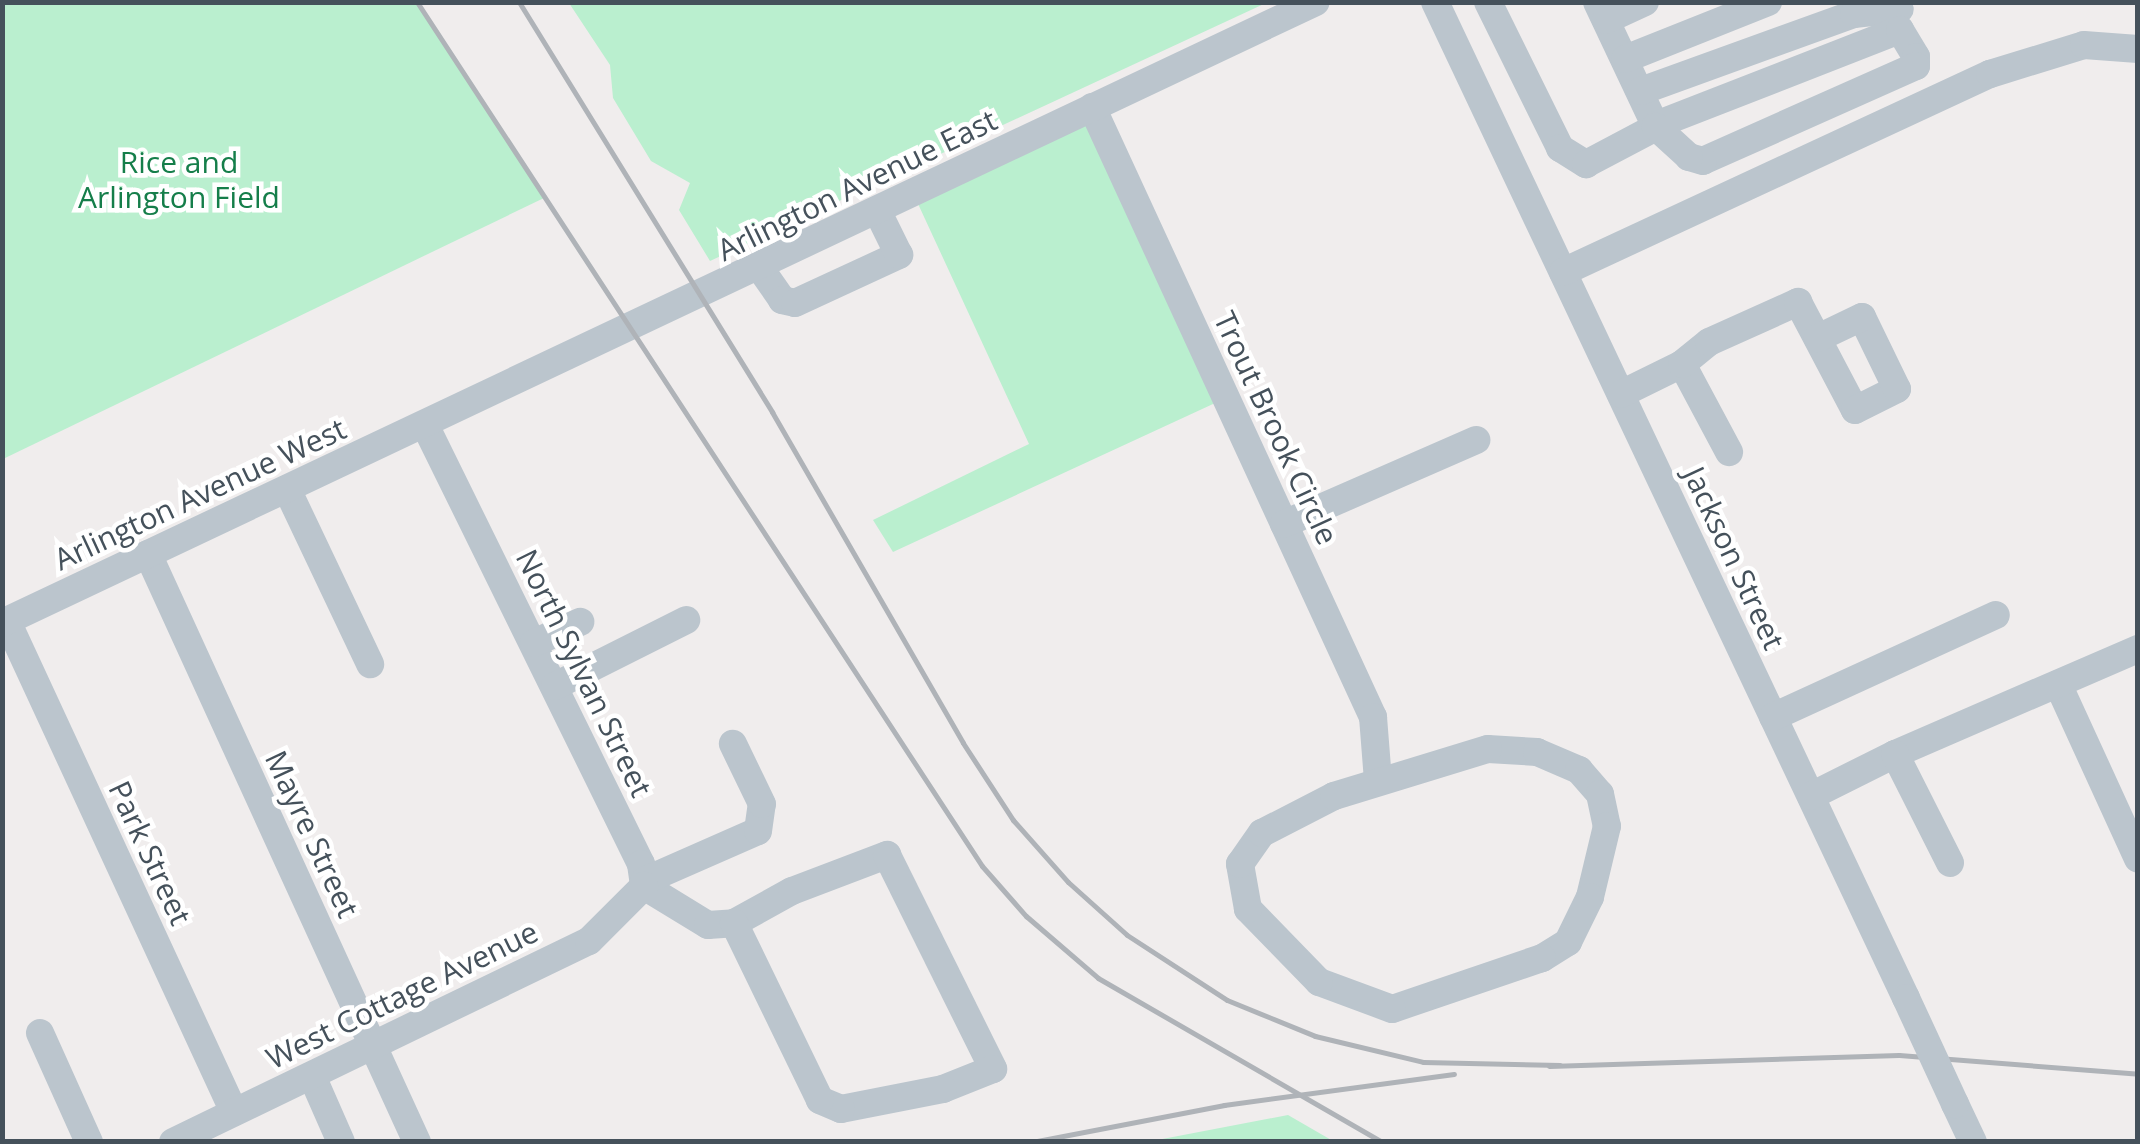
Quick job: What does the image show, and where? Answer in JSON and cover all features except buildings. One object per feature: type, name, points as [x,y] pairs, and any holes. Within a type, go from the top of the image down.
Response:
[{"type":"street","name":"Arlington Avenue East","points":[[426,425],[1316,2]]},
{"type":"street","name":"Jackson Street","points":[[1435,2],[1973,1142]]},
{"type":"street","points":[[1488,2],[1567,158],[1592,162],[1656,126],[1902,14]]},
{"type":"street","points":[[1645,2],[1601,12],[1656,126],[1693,160],[1718,156],[1916,66],[1902,14]]},
{"type":"street","points":[[1625,59],[1768,2]]},
{"type":"street","points":[[1640,91],[1854,14],[1902,14]]},
{"type":"street","points":[[1460,57],[1504,38]]},
{"type":"street","points":[[1563,272],[1990,74],[2084,45],[2138,50]]},
{"type":"street","name":"Trout Brook Circle","points":[[1092,108],[1373,716],[1378,780]]},
{"type":"street","points":[[760,268],[782,300],[795,304],[899,255],[876,210]]},
{"type":"street","points":[[1621,394],[1682,364],[1709,342],[1798,302],[1818,338]]},
{"type":"street","points":[[1682,364],[1729,452]]},
{"type":"street","name":"Arlington Avenue West","points":[[5,622],[426,425]]},
{"type":"street","name":"North Sylvan Street","points":[[426,425],[555,686],[644,884]]},
{"type":"street","points":[[1284,524],[1476,440]]},
{"type":"street","points":[[287,489],[370,664]]},
{"type":"street","name":"Mayre Street","points":[[148,554],[417,1142]]},
{"type":"street","points":[[1773,717],[1996,614]]},
{"type":"street","points":[[555,686],[686,620]]},
{"type":"street","name":"Park Street","points":[[5,622],[234,1112]]},
{"type":"street","points":[[534,642],[580,622]]},
{"type":"street","points":[[1811,796],[1896,754],[2138,649]]},
{"type":"street","points":[[2058,684],[2138,859]]},
{"type":"street","points":[[644,884],[758,832],[762,804],[733,744]]},
{"type":"street","points":[[1488,749],[1538,752],[1579,770],[1600,794],[1608,826],[1590,897],[1568,942],[1542,958],[1392,1008],[1319,982],[1248,909],[1240,864],[1262,833],[1378,780],[1488,749]]},
{"type":"street","points":[[1896,754],[1950,863]]},
{"type":"street","points":[[644,884],[721,924],[820,1100],[841,1108],[943,1088],[993,1069],[887,856],[792,891],[721,924]]},
{"type":"street","name":"West Cottage Avenue","points":[[172,1142],[589,941],[644,884]]},
{"type":"street","points":[[40,1033],[89,1142]]},
{"type":"street","points":[[312,1076],[342,1142]]},
{"type":"green space","name":"Rice and Arlington Field","points":[[3,2],[417,3],[544,198],[3,459]]},
{"type":"green space","points":[[569,3],[1266,3],[710,261],[679,210],[690,183],[651,161],[613,98],[610,65]]},
{"type":"green space","points":[[1092,107],[1226,398],[893,552],[873,520],[1029,444],[913,193]]},
{"type":"green space","points":[[1288,1115],[1333,1141],[1152,1141]]},
{"type":"railway","points":[[417,2],[982,866],[1026,916],[1098,978],[1382,1142]]},
{"type":"railway","points":[[519,2],[772,412],[963,743],[1013,820],[1068,882],[1127,935],[1227,1000],[1315,1036],[1423,1062],[1560,1065]]},
{"type":"railway","points":[[1549,1066],[1899,1055],[2138,1074]]},
{"type":"railway","points":[[1032,1142],[1224,1105],[1454,1074]]}]
